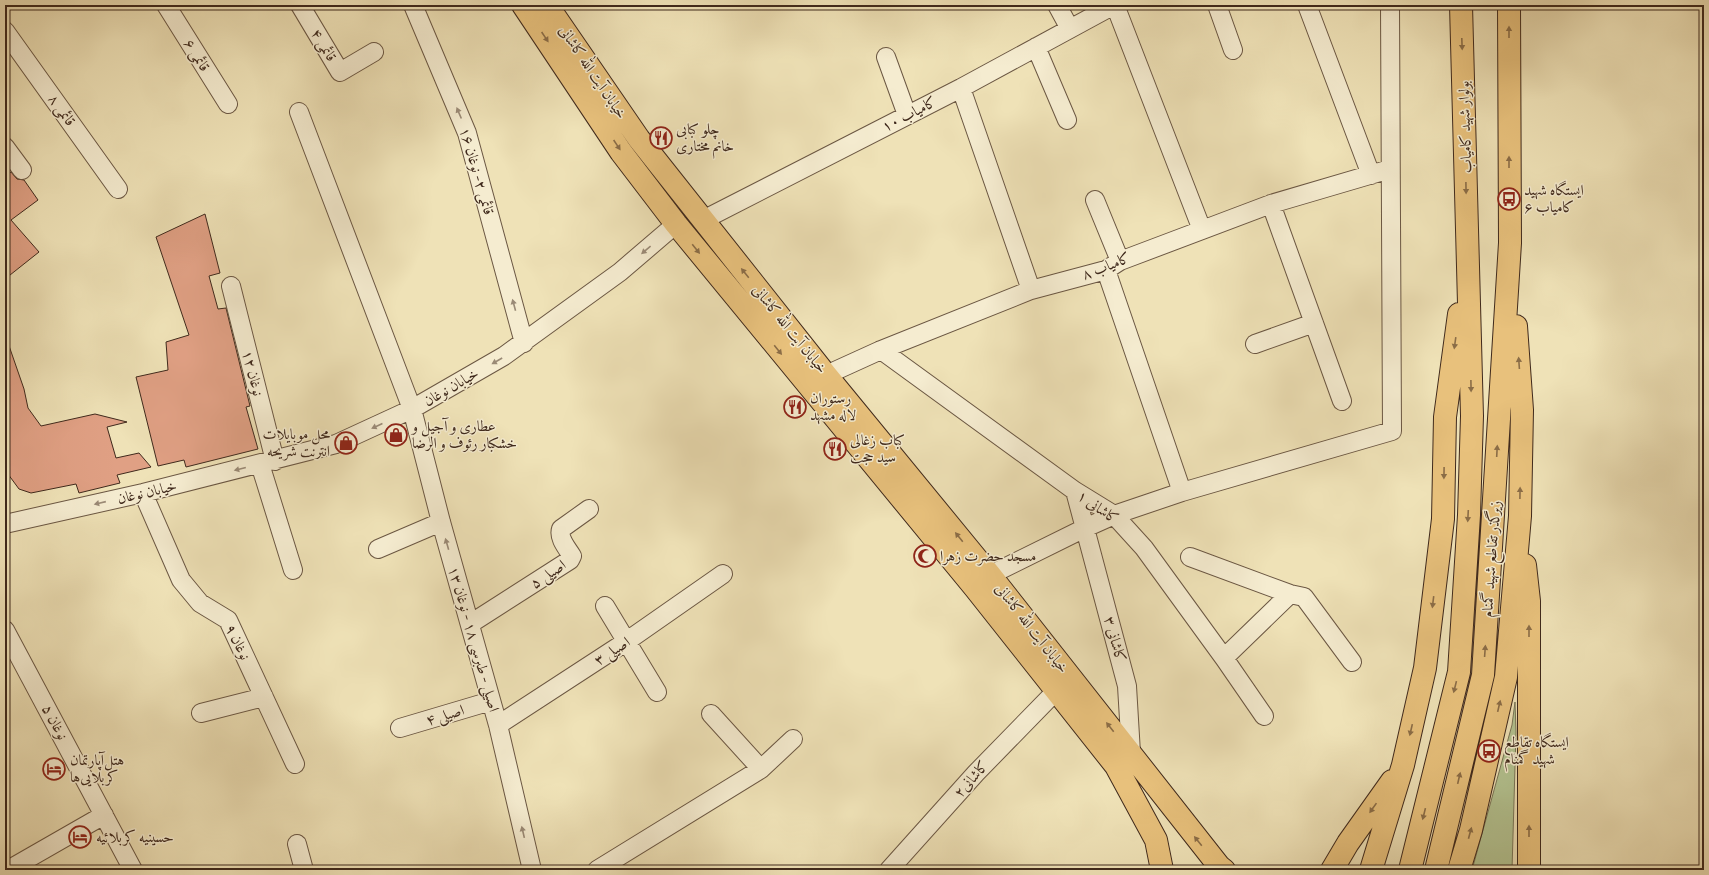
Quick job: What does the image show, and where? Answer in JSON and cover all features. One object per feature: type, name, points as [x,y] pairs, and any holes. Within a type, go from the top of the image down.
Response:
[{"type":"main road","name":"خیابان آیت الله کاشانی","points":[[523,5],[621,152],[676,224],[975,588],[1116,766],[1156,840],[1162,870]]},
{"type":"main road","name":"خیابان آیت الله کاشانی","points":[[547,5],[639,139],[826,375],[990,575],[1221,869]]},
{"type":"main road","name":"بولوار شهید کامیاب","points":[[1461,5],[1468,249]]},
{"type":"main road","points":[[1459,870],[1471,830],[1506,677],[1520,516],[1522,410],[1510,243],[1509,5]]},
{"type":"main road","name":"زیرگذر تقاطع شهید گمنام","points":[[1436,870],[1483,676],[1510,243]]},
{"type":"main road","points":[[1371,870],[1403,765],[1425,668],[1443,519],[1445,417],[1468,249]]},
{"type":"main road","name":"زیرگذر تقاطع شهید گمنام","points":[[1410,870],[1458,672],[1468,515],[1472,416],[1468,249]]},
{"type":"main road","points":[[1520,516],[1529,601],[1529,870]]},
{"type":"main road","points":[[1332,870],[1348,843],[1403,765]]},
{"type":"main road","points":[[1321,870],[1348,843]]},
{"type":"street","name":"قائمی ۶","points":[[166,5],[228,104]]},
{"type":"street","name":"قائمی ۴","points":[[300,5],[340,72],[374,52]]},
{"type":"street","name":"قائمی ۲- نوغان ۱۶","points":[[413,5],[467,133],[524,343]]},
{"type":"street","points":[[1057,5],[1070,29]]},
{"type":"street","name":"کامیاب ۱۰","points":[[703,220],[961,88],[1115,5]]},
{"type":"street","points":[[1115,5],[1202,230]]},
{"type":"street","points":[[1217,5],[1233,50]]},
{"type":"street","points":[[1306,5],[1372,175]]},
{"type":"street","points":[[990,575],[1114,515],[1182,492],[1392,431],[1390,5]]},
{"type":"street","name":"قائمی ۸","points":[[5,31],[118,189]]},
{"type":"street","points":[[1036,47],[1067,120]]},
{"type":"street","points":[[886,57],[907,115]]},
{"type":"street","points":[[961,88],[1031,290]]},
{"type":"street","name":"اصیلی - طبرسی ۱۸ - نوغان ۱۳","points":[[299,112],[412,409],[441,522],[498,725],[532,870]]},
{"type":"street","points":[[5,147],[22,170]]},
{"type":"street","name":"کامیاب ۸","points":[[826,375],[881,350],[1031,290],[1113,265],[1271,204],[1390,169]]},
{"type":"street","points":[[1095,200],[1113,265],[1182,492]]},
{"type":"street","points":[[1271,204],[1342,401]]},
{"type":"street","name":"خیابان نوغان","points":[[7,521],[142,493],[268,463],[336,444],[412,409],[504,356],[524,343],[620,272],[676,224]]},
{"type":"street","name":"نوغان ۱۲","points":[[231,286],[268,463],[293,570]]},
{"type":"street","points":[[1255,344],[1314,323]]},
{"type":"street","name":"کاشانی ۱","points":[[881,350],[1075,491],[1114,515],[1144,548],[1264,716]]},
{"type":"street","name":"کاشانی ۳","points":[[1075,491],[1127,686],[1131,753]]},
{"type":"street","name":"نوغان ۹","points":[[142,493],[181,580],[200,603],[228,620],[295,764]]},
{"type":"street","name":"اصیلی ۵","points":[[470,624],[570,560],[572,556],[560,536],[560,532],[589,509]]},
{"type":"street","points":[[378,549],[441,522]]},
{"type":"street","points":[[1190,557],[1290,594],[1304,597],[1352,662]]},
{"type":"street","name":"اصیلی ۳","points":[[498,725],[627,641],[723,574]]},
{"type":"street","points":[[1224,658],[1290,594]]},
{"type":"street","points":[[605,606],[657,692]]},
{"type":"street","name":"نوغان ۵","points":[[5,630],[133,870]]},
{"type":"street","name":"کاشانی۲","points":[[889,870],[976,773],[1056,691]]},
{"type":"street","points":[[202,713],[264,697]]},
{"type":"street","name":"اصیلی ۴","points":[[400,728],[491,701]]},
{"type":"street","points":[[711,714],[761,769]]},
{"type":"street","points":[[597,870],[761,769],[793,740]]},
{"type":"street","points":[[8,870],[104,815]]},
{"type":"street","points":[[297,844],[304,870]]},
{"type":"green space","points":[[1515,702],[1516,732],[1512,870],[1472,870],[1512,725]]},
{"type":"building","points":[[11,172],[17,179],[24,180],[38,200],[11,220],[39,252],[5,279],[5,176]]},
{"type":"building","points":[[205,214],[220,273],[209,276],[218,309],[226,308],[250,406],[246,407],[258,449],[186,467],[184,460],[158,466],[136,377],[168,370],[166,342],[189,335],[156,237]]},
{"type":"building","points":[[7,340],[24,389],[28,408],[41,426],[95,414],[127,422],[107,427],[116,458],[139,453],[151,467],[117,475],[120,483],[79,493],[76,484],[31,493],[19,489],[5,470],[5,341]]},
{"type":"place","name":"چلو کبابی خانم مختاری","points":[[661,138]]},
{"type":"place","name":"ایستگاه شهید کامیاب ۶","points":[[1509,199]]},
{"type":"place","name":"رستوران لاله مشهد","points":[[795,407]]},
{"type":"place","name":"عطاری و آجیل و خشکبار رئوف و الرضا","points":[[396,435]]},
{"type":"place","name":"محل موبايلات انترنت شريحه","points":[[346,443]]},
{"type":"place","name":"کباب زغالی سید حجت","points":[[835,449]]},
{"type":"place","name":"مسجد حضرت زهرا","points":[[925,556]]},
{"type":"place","name":"ایستگاه تقاطع شهید گمنام","points":[[1489,751]]},
{"type":"place","name":"هتل‌آپارتمان کربلایی‌ها","points":[[54,769]]},
{"type":"place","name":"حسینیه کربلائیه","points":[[80,837]]}]
